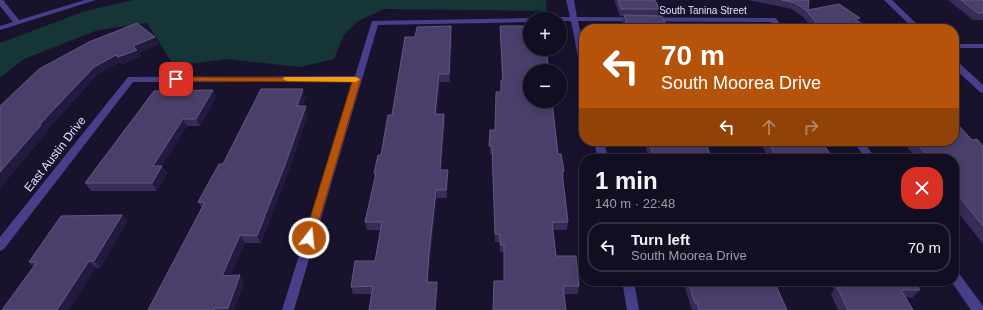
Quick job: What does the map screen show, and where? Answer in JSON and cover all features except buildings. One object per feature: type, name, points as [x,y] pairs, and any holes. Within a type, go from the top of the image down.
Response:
[{"type":"street","points":[[0,28],[92,0]]},
{"type":"street","points":[[570,0],[579,44]]},
{"type":"street","points":[[888,0],[913,24]]},
{"type":"street","points":[[0,1],[17,22]]},
{"type":"street","name":"South Tanina Street","points":[[567,19],[773,20],[776,24]]},
{"type":"street","points":[[288,310],[374,23],[523,20]]},
{"type":"street","points":[[959,46],[983,46]]},
{"type":"street","points":[[959,68],[983,90]]},
{"type":"street","name":"East Austin Drive","points":[[0,246],[131,79],[357,79]]},
{"type":"street","points":[[959,283],[978,310]]},
{"type":"street","points":[[629,286],[634,310]]},
{"type":"green space","points":[[133,0],[546,0],[547,11],[384,9],[358,21],[344,35],[334,59],[300,67],[227,59],[174,66],[147,23],[98,30],[24,59],[0,78],[0,43],[85,11]]},
{"type":"slow traffic","points":[[287,79],[356,79]]},
{"type":"route","points":[[176,79],[357,79],[309,238]]}]
